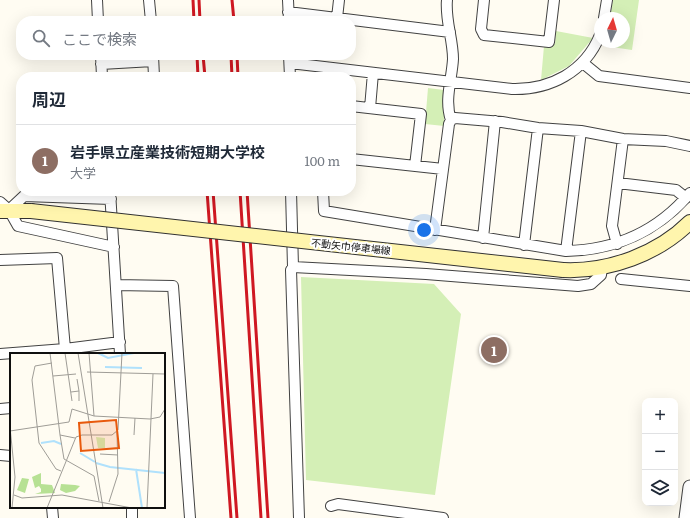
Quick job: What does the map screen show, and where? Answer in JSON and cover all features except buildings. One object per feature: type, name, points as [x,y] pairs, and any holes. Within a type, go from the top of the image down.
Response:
[{"type":"main road","name":"不動矢巾停車場線","points":[[3,208],[563,270],[602,267],[633,258],[665,242],[689,224]]},
{"type":"street","points":[[97,0],[98,16]]},
{"type":"street","points":[[149,0],[151,16]]},
{"type":"street","points":[[288,0],[288,16]]},
{"type":"street","points":[[337,16],[339,0]]},
{"type":"street","points":[[435,230],[451,120],[448,111],[453,59],[446,0]]},
{"type":"street","points":[[484,0],[481,30],[484,34],[549,42],[554,0]]},
{"type":"street","points":[[605,12],[607,0]]},
{"type":"street","points":[[356,20],[450,32]]},
{"type":"street","points":[[296,60],[373,73],[528,89],[558,81],[583,63],[594,48]]},
{"type":"street","points":[[101,60],[102,72]]},
{"type":"street","points":[[153,60],[154,72]]},
{"type":"street","points":[[290,60],[290,72]]},
{"type":"street","points":[[583,63],[599,76],[690,88]]},
{"type":"street","points":[[370,108],[373,73]]},
{"type":"street","points":[[356,107],[421,114],[414,166]]},
{"type":"street","points":[[451,120],[455,118],[495,121],[538,128],[581,131],[623,139],[666,141],[690,146]]},
{"type":"street","points":[[483,238],[495,121]]},
{"type":"street","points":[[524,245],[538,128]]},
{"type":"street","points":[[566,251],[581,131]]},
{"type":"street","points":[[617,244],[612,226],[623,139]]},
{"type":"street","points":[[356,160],[443,169]]},
{"type":"street","points":[[323,196],[324,211],[566,251],[589,250],[628,240],[655,225],[670,214],[688,196],[676,190],[618,182]]},
{"type":"street","points":[[24,196],[3,208],[18,226],[114,247]]},
{"type":"street","points":[[111,196],[120,353]]},
{"type":"street","points":[[291,196],[293,268],[290,270],[299,518]]},
{"type":"street","points":[[0,260],[57,258],[65,349]]},
{"type":"street","points":[[293,268],[426,274],[578,286],[591,284],[601,275],[602,267]]},
{"type":"street","points":[[621,279],[690,286]]},
{"type":"street","points":[[116,285],[173,286],[190,518]]},
{"type":"street","points":[[13,353],[65,349],[120,342]]},
{"type":"street","points":[[0,354],[10,353]]},
{"type":"street","points":[[0,409],[10,408]]},
{"type":"street","points":[[0,455],[10,456]]},
{"type":"street","points":[[686,518],[690,487]]},
{"type":"street","points":[[330,506],[338,504],[443,518]]},
{"type":"street","points":[[52,508],[53,518]]},
{"type":"green space","points":[[613,0],[639,0],[632,50],[618,48],[630,48],[630,12],[611,12]]},
{"type":"green space","points":[[556,31],[593,38],[569,66],[541,80],[544,46],[555,44]]},
{"type":"green space","points":[[428,88],[444,90],[444,126],[425,124]]},
{"type":"green space","points":[[301,277],[434,284],[461,314],[435,495],[306,480]]},
{"type":"railway","points":[[193,0],[194,16]]},
{"type":"railway","points":[[199,0],[200,16]]},
{"type":"railway","points":[[232,0],[234,16]]},
{"type":"railway","points":[[197,60],[198,72]]},
{"type":"railway","points":[[203,60],[205,72]]},
{"type":"railway","points":[[231,60],[232,72]]},
{"type":"railway","points":[[237,60],[238,72]]},
{"type":"railway","points":[[207,196],[231,518]]},
{"type":"railway","points":[[213,196],[237,518]]},
{"type":"railway","points":[[240,196],[261,518]]},
{"type":"railway","points":[[247,196],[268,518]]},
{"type":"place","name":"岩手県立産業技術短期大学校","points":[[494,350]]}]
